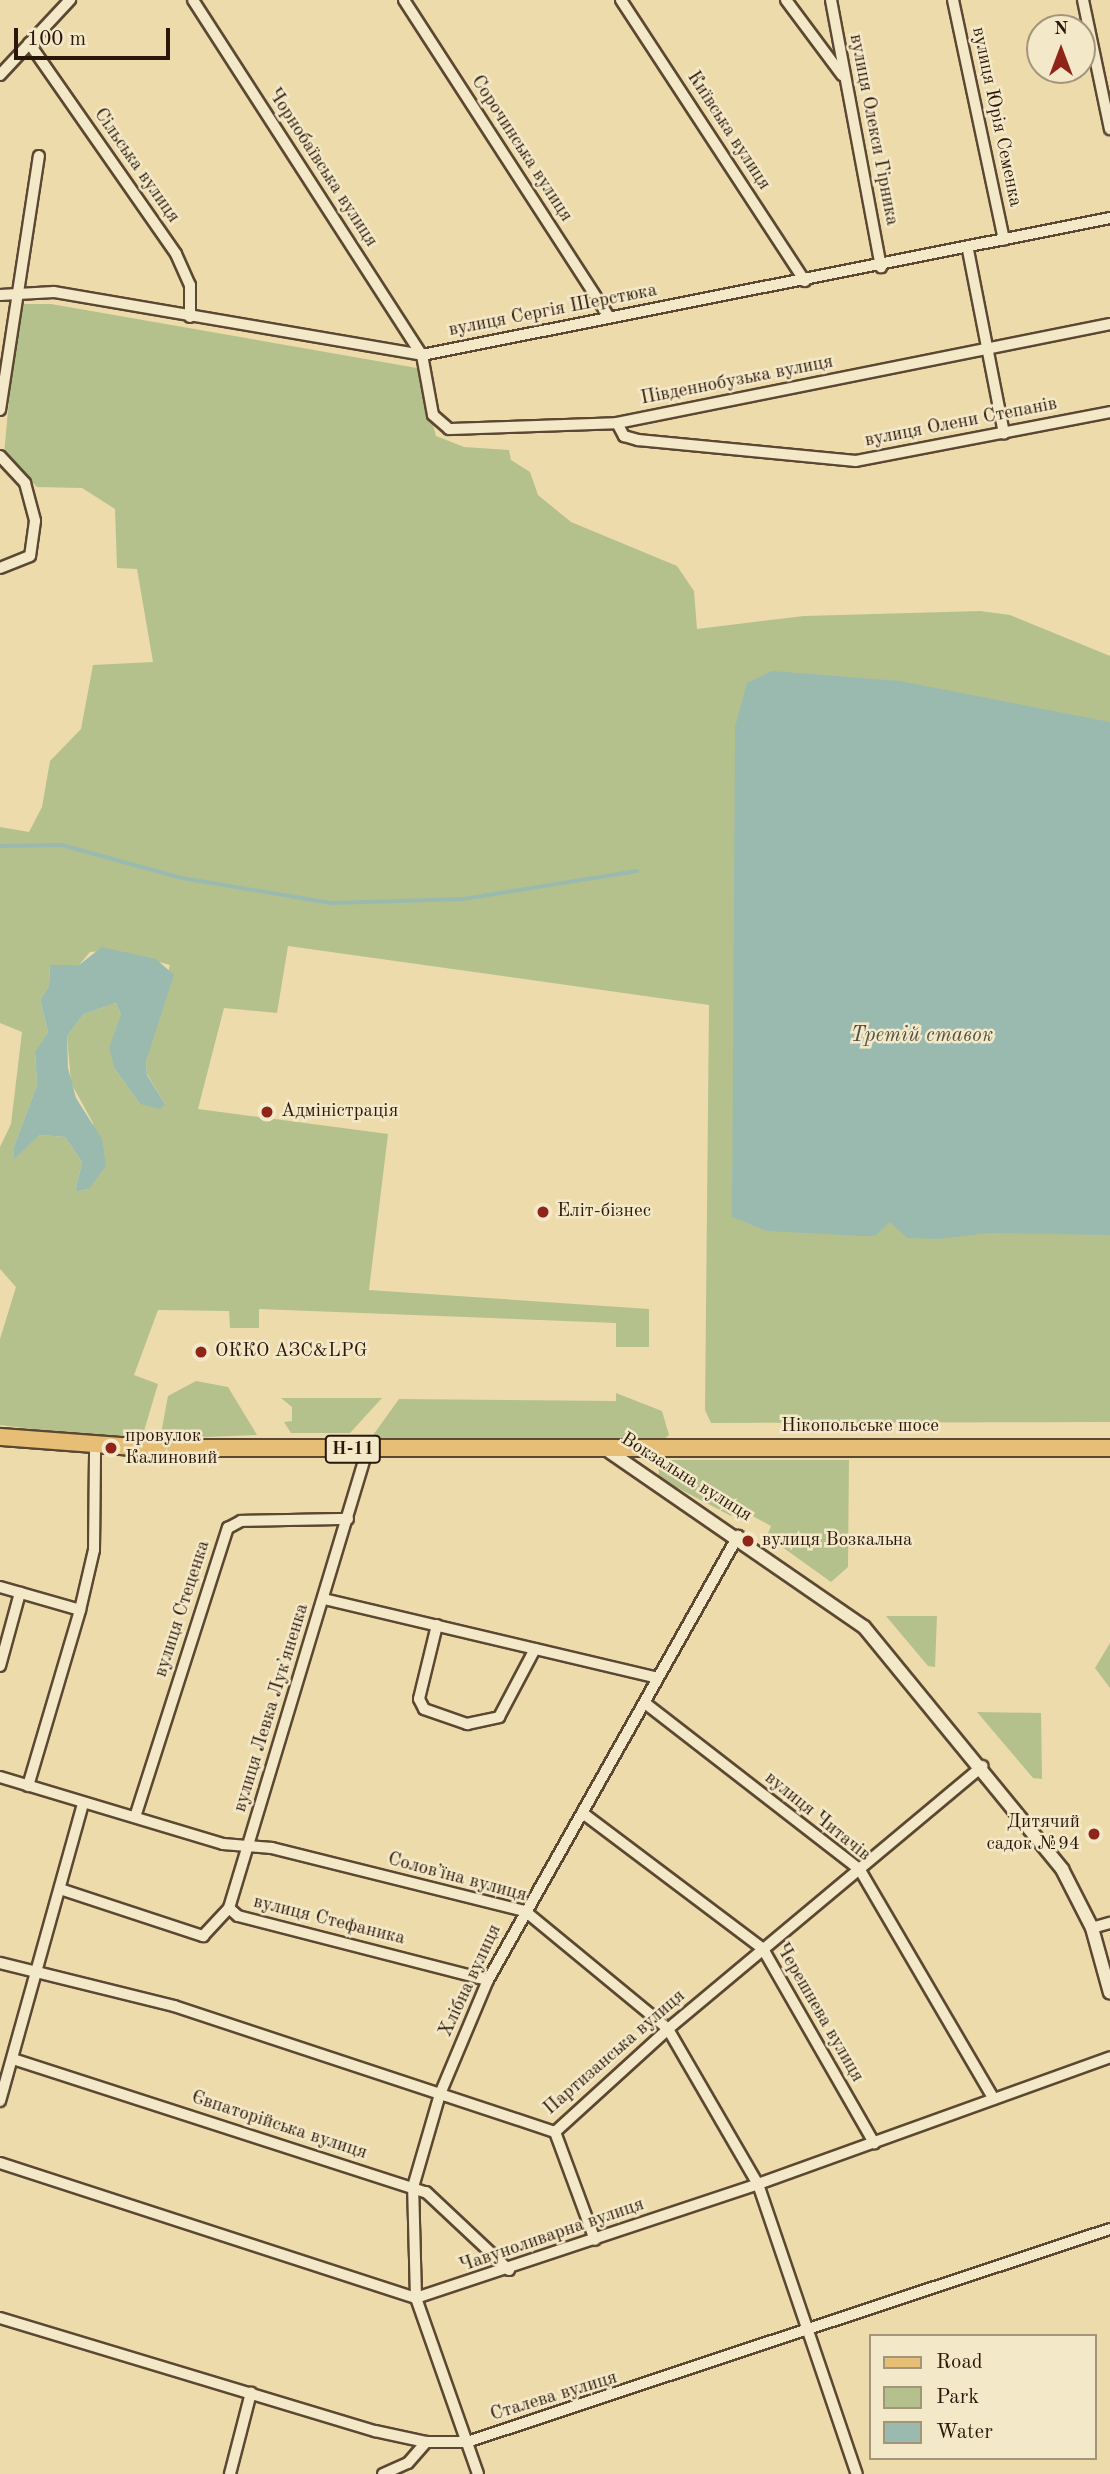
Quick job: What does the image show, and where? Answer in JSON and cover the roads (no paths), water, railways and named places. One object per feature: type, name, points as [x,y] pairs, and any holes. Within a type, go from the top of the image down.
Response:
[{"type":"main road","name":"Н-11","points":[[0,1437],[95,1447]]},
{"type":"main road","name":"Вокзальна вулиця","points":[[95,1447],[610,1452]]},
{"type":"main road","name":"Нікопольське шосе","points":[[610,1452],[1110,1448]]},
{"type":"street","points":[[0,75],[70,0]]},
{"type":"street","name":"Чорнобаївська вулиця","points":[[193,0],[422,355]]},
{"type":"street","name":"Сорочинська вулиця","points":[[404,0],[609,317]]},
{"type":"street","name":"Київська вулиця","points":[[621,0],[805,281]]},
{"type":"street","points":[[786,0],[844,78]]},
{"type":"street","name":"вулиця Олекси Гірника","points":[[831,0],[881,267]]},
{"type":"street","name":"вулиця Юрія Семенка","points":[[953,0],[1004,240]]},
{"type":"street","points":[[1083,0],[1110,129]]},
{"type":"street","name":"Сільська вулиця","points":[[29,43],[176,254],[190,285],[190,317]]},
{"type":"street","points":[[0,410],[14,293],[39,156]]},
{"type":"street","name":"вулиця Сергія Шерстюка","points":[[0,295],[54,292],[422,355],[968,250],[1110,218]]},
{"type":"street","points":[[968,250],[1004,433]]},
{"type":"street","name":"Південнобузька вулиця","points":[[422,355],[433,415],[449,429],[617,423],[1110,324]]},
{"type":"street","name":"вулиця Олени Степанів","points":[[617,423],[624,436],[638,440],[856,461],[1110,412]]},
{"type":"street","points":[[0,456],[31,495],[35,520],[30,556],[0,568]]},
{"type":"street","points":[[29,1786],[80,1610],[96,1527],[95,1447]]},
{"type":"street","name":"вулиця Левка Лукʼяненка","points":[[229,1908],[368,1449]]},
{"type":"street","name":"Вокзальна вулиця","points":[[610,1452],[852,1615],[984,1765],[1062,1868],[1092,1927],[1110,1993]]},
{"type":"street","name":"вулиця Стеценка","points":[[135,1817],[228,1528],[241,1521],[348,1519]]},
{"type":"street","name":"Хлібна вулиця","points":[[478,2474],[416,2298],[413,2187],[440,2094],[488,1980],[524,1911],[584,1814],[738,1536]]},
{"type":"street","points":[[0,1587],[80,1610]]},
{"type":"street","points":[[0,1666],[20,1593]]},
{"type":"street","points":[[324,1599],[658,1678]]},
{"type":"street","points":[[437,1625],[418,1699],[424,1709],[467,1724],[499,1717],[535,1649]]},
{"type":"street","name":"вулиця Читачів","points":[[645,1703],[860,1870],[994,2099]]},
{"type":"street","name":"Партизанська вулиця","points":[[0,1963],[38,1975],[174,2006],[555,2132],[668,2029],[984,1765]]},
{"type":"street","name":"Соловʼїна вулиця","points":[[0,1777],[83,1804],[524,1911],[668,2029],[758,2184],[857,2474]]},
{"type":"street","points":[[0,2101],[38,1975],[83,1804]]},
{"type":"street","name":"Черешнева вулиця","points":[[584,1814],[763,1949],[874,2143]]},
{"type":"street","name":"вулиця Стефаника","points":[[60,1889],[203,1936],[229,1908],[238,1916],[488,1980]]},
{"type":"street","points":[[1092,1927],[1110,1923]]},
{"type":"street","name":"Чавуноливарна вулиця","points":[[416,2298],[509,2270],[758,2184],[1110,2057]]},
{"type":"street","name":"Євпаторійська вулиця","points":[[13,2060],[413,2187],[450,2208],[509,2270]]},
{"type":"street","points":[[555,2132],[594,2240]]},
{"type":"street","points":[[0,2163],[416,2298]]},
{"type":"street","name":"Сталева вулиця","points":[[0,2318],[426,2442],[467,2442],[808,2332],[1110,2229]]},
{"type":"street","points":[[230,2474],[251,2393]]},
{"type":"street","points":[[383,2474],[408,2463],[426,2442]]},
{"type":"water","name":"Третій ставок","points":[[772,671],[900,681],[1110,722],[1110,1235],[989,1233],[938,1239],[907,1238],[890,1222],[875,1236],[862,1236],[767,1231],[732,1217],[735,727],[747,683]]},
{"type":"water","points":[[102,947],[156,959],[174,975],[146,1061],[147,1075],[165,1104],[160,1109],[140,1104],[115,1069],[109,1048],[121,1015],[116,1003],[84,1014],[67,1036],[68,1068],[76,1098],[102,1139],[106,1166],[89,1189],[75,1192],[82,1162],[65,1137],[40,1135],[14,1159],[13,1149],[37,1085],[35,1052],[48,1032],[40,1000],[49,986],[50,965],[79,965]]},
{"type":"waterway","points":[[0,846],[62,845],[182,878],[332,903],[463,899],[637,871]]},
{"type":"place","name":"Адміністрація","points":[[267,1112]]},
{"type":"place","name":"Еліт-бізнес","points":[[543,1212]]},
{"type":"place","name":"ОККО АЗС&LPG","points":[[201,1352]]},
{"type":"place","name":"провулок Калиновий","points":[[111,1448]]},
{"type":"place","name":"вулиця Возкальна","points":[[748,1541]]},
{"type":"place","name":"Дитячий садок №94","points":[[1094,1834]]}]
